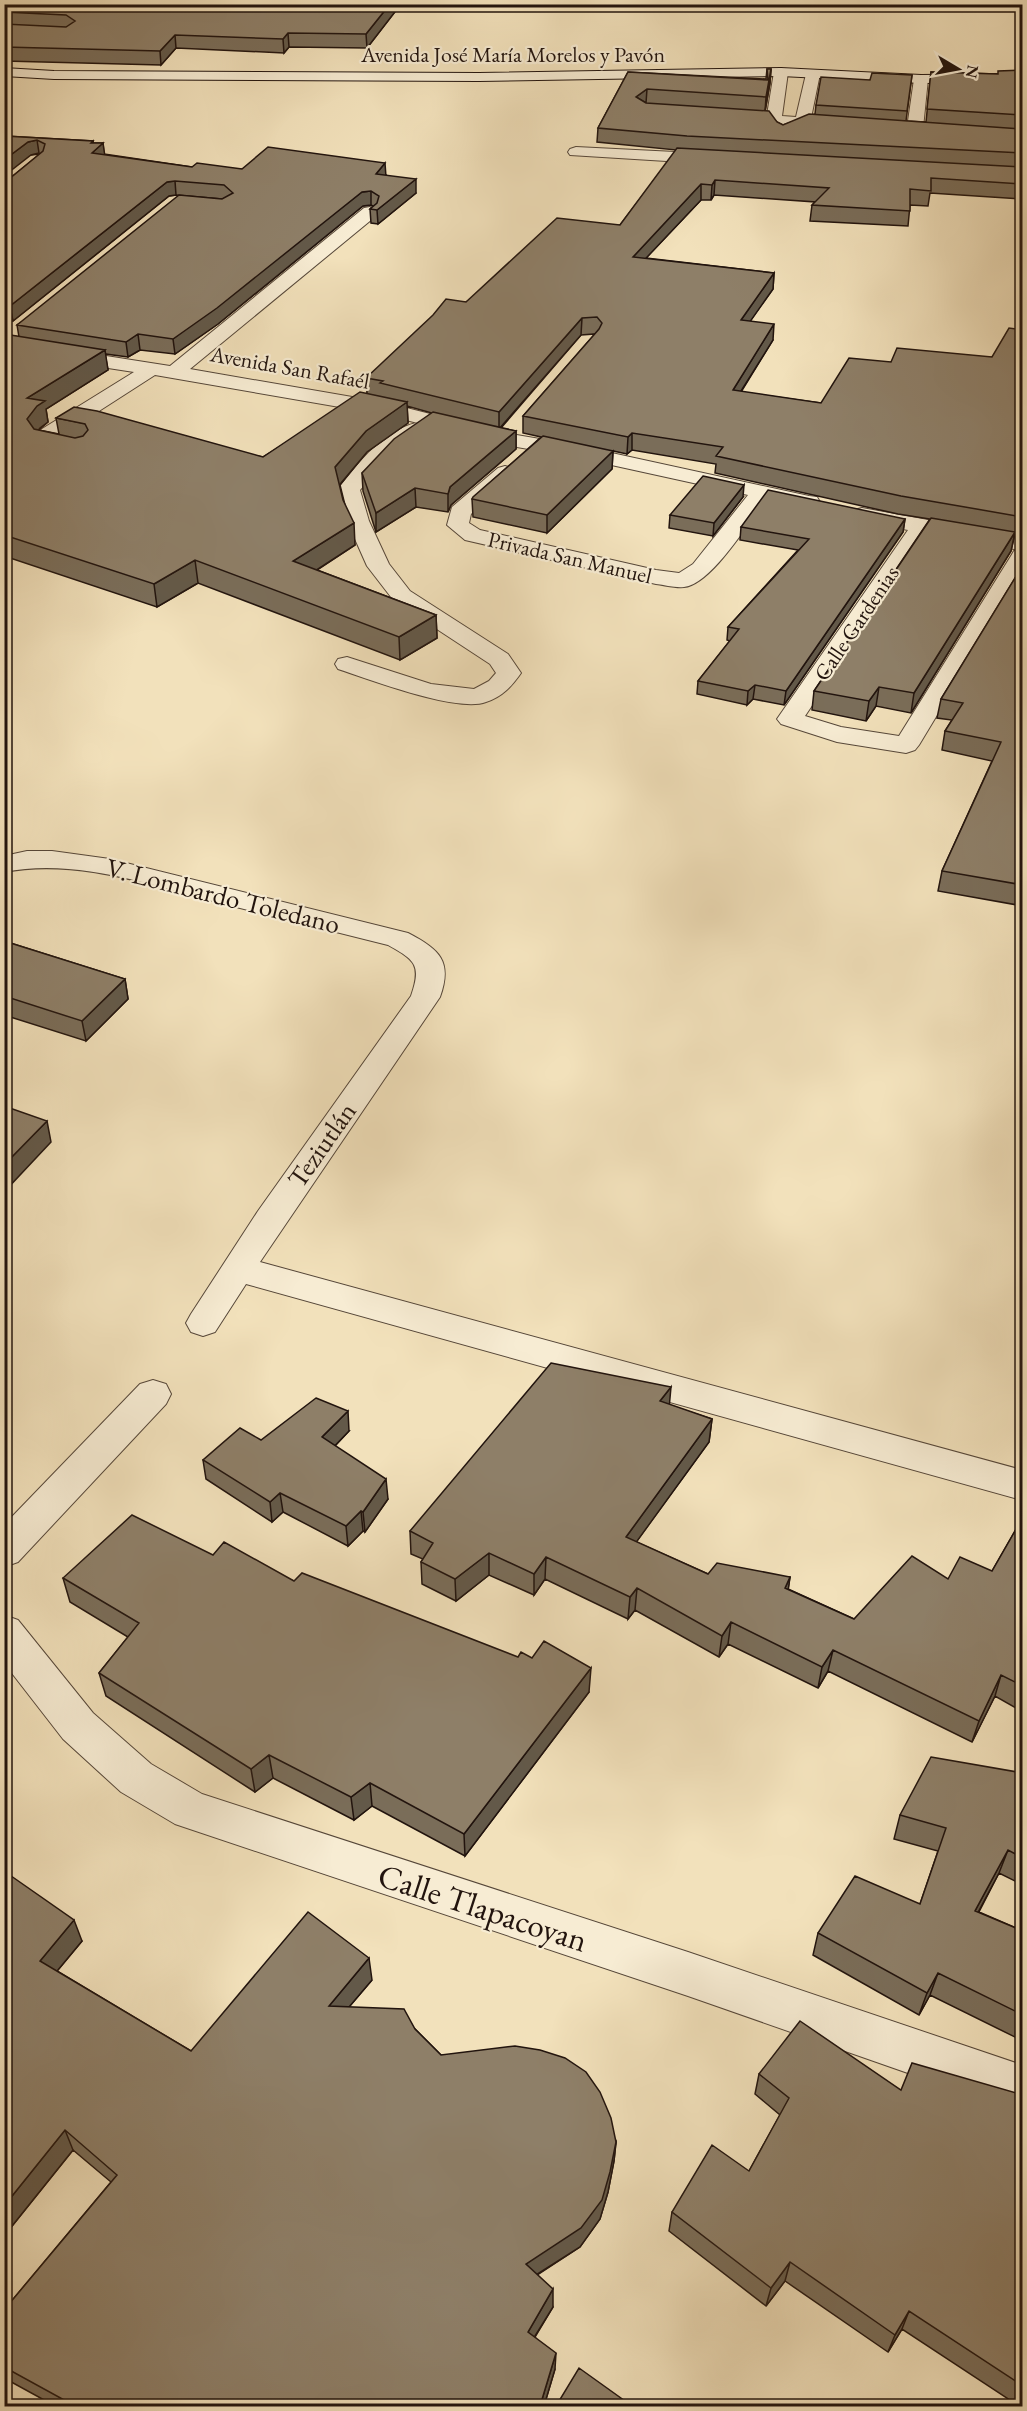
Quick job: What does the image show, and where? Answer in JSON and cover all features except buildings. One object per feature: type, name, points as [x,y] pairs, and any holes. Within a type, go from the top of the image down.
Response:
[{"type":"street","name":"Avenida José María Morelos y Pavón","points":[[4,72],[65,75],[468,77],[781,72],[921,79],[1023,78]]},
{"type":"street","points":[[775,151],[779,125],[781,72]]},
{"type":"street","points":[[802,122],[813,74]]},
{"type":"street","points":[[916,128],[921,79]]},
{"type":"street","points":[[716,115],[779,125],[802,122],[848,124]]},
{"type":"street","points":[[576,152],[735,160]]},
{"type":"street","points":[[174,372],[370,212]]},
{"type":"street","name":"Avenida San Rafaél","points":[[8,340],[387,409],[505,439],[538,444],[921,527],[1023,544]]},
{"type":"street","points":[[78,452],[45,444],[43,440],[153,368]]},
{"type":"street","points":[[347,664],[428,691],[478,697],[498,686],[509,673],[499,659],[402,596],[378,566],[358,521],[349,490],[364,468],[386,448],[430,420]]},
{"type":"street","points":[[505,439],[520,421]]},
{"type":"street","name":"Privada San Manuel","points":[[538,444],[460,512],[458,525],[473,535],[656,577],[682,580],[701,569],[762,492]]},
{"type":"street","name":"Calle Gardenias","points":[[921,527],[790,719],[837,734],[906,745],[1023,556]]},
{"type":"street","name":"V. Lombardo Toledano","points":[[4,864],[39,859],[96,864],[398,939],[423,952],[432,965]]},
{"type":"street","name":"Teziutlán","points":[[203,1323],[424,997],[432,981],[432,965]]},
{"type":"street","points":[[238,1269],[1023,1485]]},
{"type":"street","points":[[4,1551],[153,1394]]},
{"type":"street","name":"Calle Tlapacoyan","points":[[4,1632],[78,1726],[136,1778],[190,1810],[688,1974],[1023,2089]]}]
